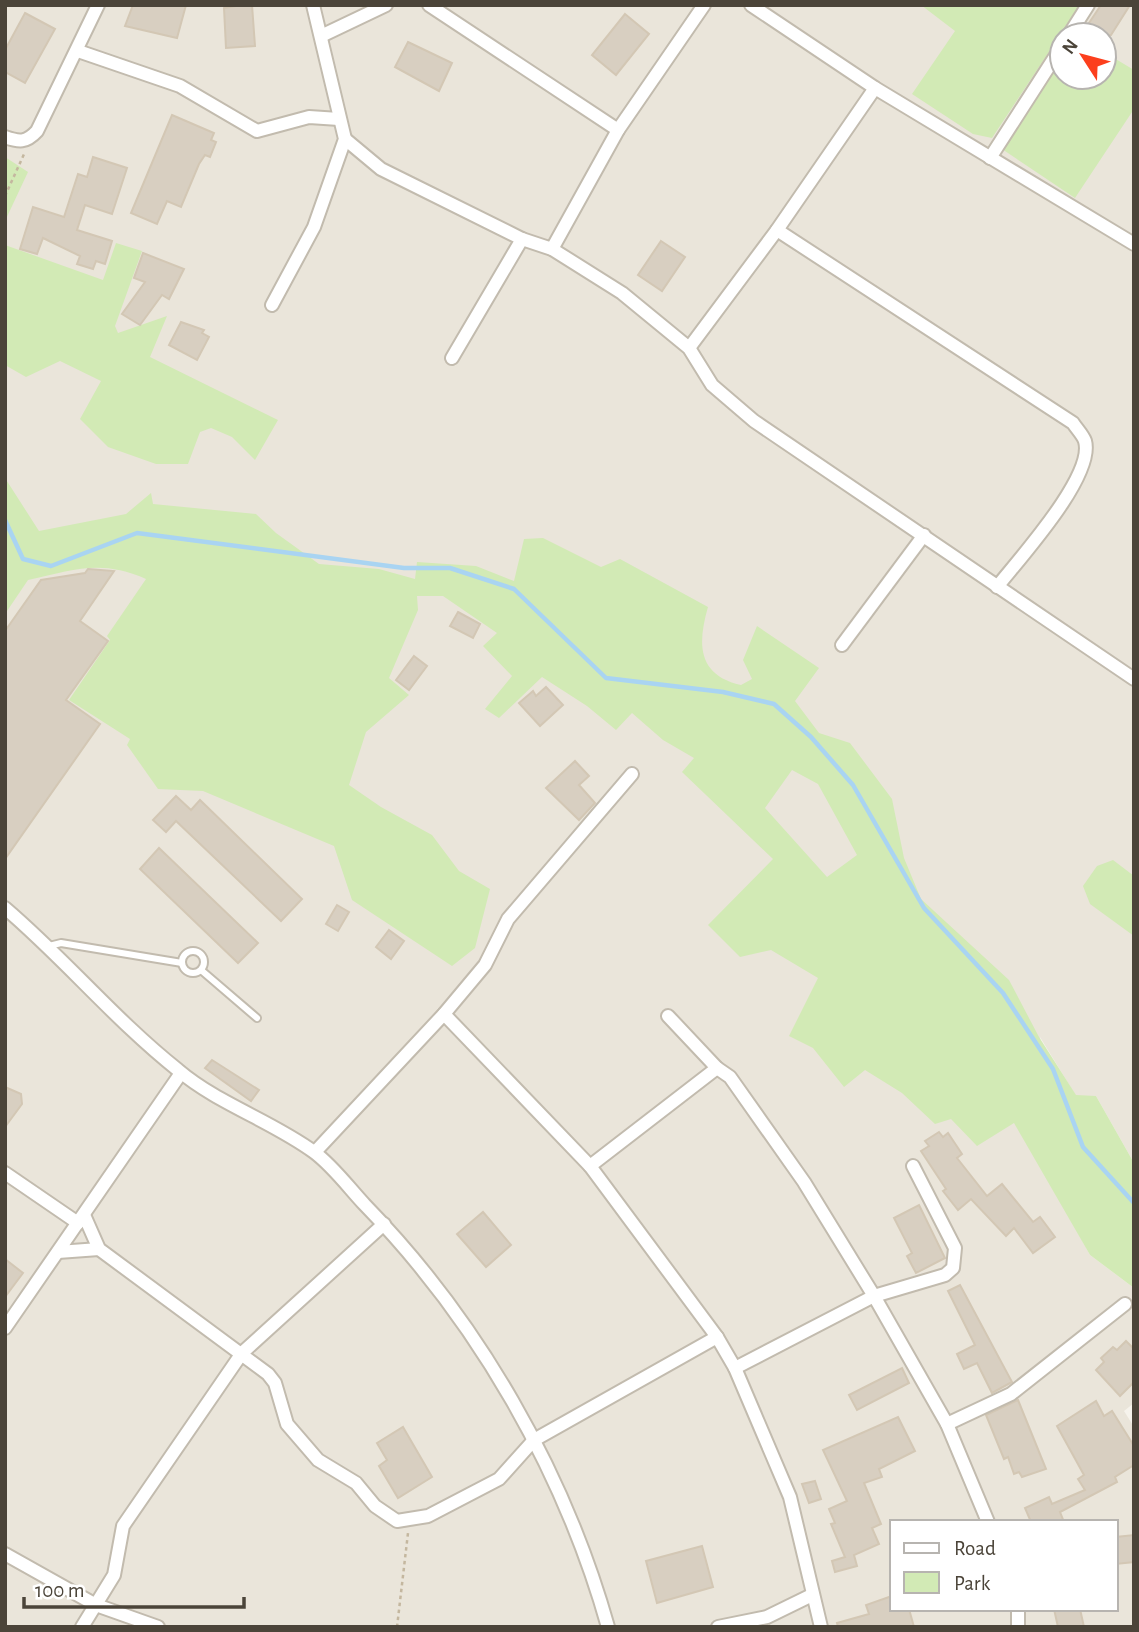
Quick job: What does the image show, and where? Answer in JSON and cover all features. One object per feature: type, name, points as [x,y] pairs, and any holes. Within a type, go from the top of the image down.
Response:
[{"type":"street","points":[[5,137],[19,142],[32,137],[78,51],[98,5]]},
{"type":"street","points":[[313,5],[345,139],[381,169],[522,239],[551,249],[622,293],[689,348],[712,385],[754,421],[1134,679]]},
{"type":"street","points":[[321,36],[386,5]]},
{"type":"street","points":[[429,5],[618,130]]},
{"type":"street","points":[[551,249],[618,130],[704,5]]},
{"type":"street","points":[[751,5],[875,88],[1134,244]]},
{"type":"street","points":[[1078,21],[1088,5]]},
{"type":"street","points":[[78,51],[180,86],[257,131],[309,117],[339,119]]},
{"type":"street","points":[[990,158],[1048,68]]},
{"type":"street","points":[[689,348],[776,230],[875,88]]},
{"type":"street","points":[[272,305],[309,239],[345,139]]},
{"type":"street","points":[[776,230],[1073,423],[1085,441],[1084,465],[1053,518],[997,587]]},
{"type":"street","points":[[452,358],[522,239]]},
{"type":"street","points":[[842,645],[924,535]]},
{"type":"street","points":[[315,1152],[444,1014],[485,965],[508,919],[632,774]]},
{"type":"street","points":[[5,908],[49,946],[111,1013],[181,1073],[315,1152],[384,1224],[471,1336],[534,1440],[594,1577],[608,1627]]},
{"type":"street","points":[[444,1014],[590,1166],[717,1337],[735,1368],[790,1497],[821,1627]]},
{"type":"street","points":[[668,1016],[717,1068],[730,1077],[804,1182],[874,1296],[947,1424],[987,1520]]},
{"type":"street","points":[[590,1166],[717,1068]]},
{"type":"street","points":[[5,1328],[181,1073]]},
{"type":"street","points":[[735,1368],[874,1296],[946,1275],[953,1268],[956,1259],[943,1223],[913,1166]]},
{"type":"street","points":[[5,1173],[81,1219],[99,1249],[242,1353],[275,1383],[287,1424],[318,1460],[356,1483],[376,1506],[397,1521],[428,1516],[499,1479],[534,1440],[717,1337]]},
{"type":"street","points":[[82,1627],[114,1574],[123,1526],[242,1353],[384,1224]]},
{"type":"street","points":[[58,1252],[99,1249]]},
{"type":"street","points":[[947,1424],[1011,1394],[1125,1304]]},
{"type":"street","points":[[5,1554],[96,1605],[158,1627]]},
{"type":"street","points":[[719,1627],[768,1617],[812,1595]]},
{"type":"lane","points":[[49,946],[61,943],[182,963],[192,973],[201,970],[205,961],[195,950],[185,954],[182,963]]},
{"type":"lane","points":[[201,970],[257,1018]]},
{"type":"path","points":[[5,196],[32,137]]},
{"type":"path","points":[[397,1627],[410,1518]]},
{"type":"shaded area","points":[[5,5],[1134,5],[1134,1163],[1096,1096],[1076,1096],[1040,1037],[1059,1198],[1090,1255],[1134,1288],[1134,1403],[1124,1411],[1134,1427],[1134,1627],[5,1627]]},
{"type":"green space","points":[[921,5],[1080,5],[1069,21],[1048,21],[1048,53],[992,138],[973,134],[912,94],[955,31]]},
{"type":"green space","points":[[1118,60],[1134,70],[1134,109],[1075,198],[1002,149],[1048,79],[1048,91],[1118,91]]},
{"type":"green space","points":[[5,157],[28,172],[5,221]]},
{"type":"green space","points":[[116,243],[142,251],[115,326],[118,333],[167,316],[150,357],[278,420],[255,460],[232,437],[211,428],[200,432],[188,464],[156,464],[108,447],[80,419],[101,381],[60,361],[26,377],[5,365],[5,245],[103,280]]},
{"type":"green space","points":[[5,478],[39,531],[126,514],[151,493],[153,504],[256,514],[276,533],[319,564],[379,569],[415,579],[417,562],[476,566],[514,581],[524,539],[543,538],[601,567],[620,559],[708,607],[702,634],[704,656],[716,674],[741,685],[752,679],[743,660],[757,626],[819,668],[795,701],[819,733],[850,743],[892,799],[904,858],[921,899],[1009,980],[1039,1037],[1076,1095],[1096,1096],[1134,1163],[1134,1288],[1090,1255],[1014,1123],[977,1146],[951,1119],[935,1124],[902,1093],[865,1070],[844,1087],[813,1048],[789,1036],[818,978],[771,950],[740,957],[708,925],[773,859],[682,772],[694,758],[663,740],[632,713],[616,730],[587,706],[542,677],[499,718],[485,709],[512,676],[483,646],[497,633],[443,596],[417,596],[418,610],[389,678],[409,695],[366,732],[349,785],[381,807],[432,835],[459,871],[490,889],[475,948],[452,966],[352,900],[334,846],[203,791],[158,789],[127,745],[130,739],[69,700],[110,640],[107,636],[146,579],[115,569],[87,568],[28,580],[5,614]],"holes":[[[792,770],[818,784],[857,855],[827,877],[765,808]]]},
{"type":"green space","points":[[1113,860],[1134,876],[1134,936],[1090,904],[1083,886],[1097,866]]},
{"type":"building","points":[[133,5],[186,5],[177,38],[125,26]]},
{"type":"building","points":[[252,5],[255,46],[226,48],[224,8]]},
{"type":"building","points":[[1101,5],[1130,5],[1118,24],[1118,21],[1090,21]]},
{"type":"building","points":[[25,13],[55,29],[25,83],[5,72],[5,50]]},
{"type":"building","points":[[625,14],[649,34],[616,75],[592,55]]},
{"type":"building","points":[[408,42],[452,63],[439,91],[395,67]]},
{"type":"building","points":[[172,115],[214,133],[211,140],[216,142],[210,157],[205,155],[199,164],[181,207],[167,201],[157,224],[131,213]]},
{"type":"building","points":[[93,157],[127,168],[112,214],[85,205],[77,230],[112,241],[105,264],[96,261],[93,269],[77,264],[80,256],[43,238],[37,254],[20,249],[33,207],[64,217],[78,174],[87,177]]},
{"type":"building","points":[[661,241],[685,257],[662,291],[638,275]]},
{"type":"building","points":[[143,253],[184,269],[169,299],[162,295],[140,325],[122,314],[145,282],[134,278]]},
{"type":"building","points":[[181,322],[204,330],[202,333],[209,337],[197,360],[169,345]]},
{"type":"building","points":[[88,569],[114,571],[80,621],[108,641],[66,700],[100,724],[5,859],[5,631],[41,580],[85,573]]},
{"type":"building","points":[[458,612],[480,624],[473,638],[450,626]]},
{"type":"building","points":[[414,656],[427,666],[409,690],[396,680]]},
{"type":"building","points":[[546,687],[563,705],[540,726],[519,703],[533,691],[536,696]]},
{"type":"building","points":[[575,761],[589,776],[579,785],[595,803],[579,820],[546,788]]},
{"type":"building","points":[[176,796],[191,810],[200,800],[302,899],[281,921],[176,821],[166,832],[153,820]]},
{"type":"building","points":[[159,848],[258,943],[238,963],[140,869]]},
{"type":"building","points":[[337,905],[349,912],[338,931],[326,924]]},
{"type":"building","points":[[389,930],[404,941],[391,959],[376,947]]},
{"type":"building","points":[[212,1060],[259,1090],[251,1101],[205,1068]]},
{"type":"building","points":[[5,1087],[21,1094],[22,1104],[5,1127]]},
{"type":"building","points":[[939,1132],[943,1137],[948,1133],[962,1154],[957,1158],[987,1196],[1002,1184],[1033,1222],[1040,1217],[1055,1237],[1033,1253],[1014,1228],[1006,1236],[971,1199],[958,1210],[943,1191],[946,1189],[921,1151],[929,1146],[925,1141]]},
{"type":"building","points":[[919,1205],[945,1258],[916,1273],[907,1256],[912,1253],[894,1218]]},
{"type":"building","points":[[483,1212],[511,1245],[486,1267],[457,1234]]},
{"type":"building","points":[[5,1259],[23,1273],[5,1297]]},
{"type":"building","points":[[960,1285],[1012,1382],[992,1393],[977,1363],[964,1369],[957,1354],[975,1345],[948,1291]]},
{"type":"building","points":[[1126,1341],[1134,1349],[1134,1382],[1120,1396],[1096,1370],[1104,1362],[1101,1358],[1113,1347],[1117,1350]]},
{"type":"building","points":[[902,1368],[909,1383],[857,1410],[849,1395]]},
{"type":"building","points":[[1018,1400],[1046,1469],[1022,1477],[1019,1472],[1014,1474],[1008,1457],[1004,1459],[986,1415]]},
{"type":"building","points":[[1096,1401],[1104,1416],[1112,1411],[1134,1446],[1134,1465],[1115,1477],[1117,1482],[1060,1512],[1063,1520],[1030,1520],[1025,1508],[1049,1497],[1052,1504],[1085,1490],[1078,1479],[1084,1475],[1057,1426]]},
{"type":"building","points":[[898,1417],[915,1451],[879,1469],[882,1477],[864,1483],[881,1524],[872,1528],[879,1544],[854,1555],[857,1566],[835,1572],[832,1561],[845,1557],[831,1524],[835,1523],[829,1509],[847,1501],[823,1450]]},
{"type":"building","points":[[403,1427],[432,1477],[398,1498],[379,1466],[387,1460],[377,1443]]},
{"type":"building","points":[[815,1481],[821,1499],[809,1503],[802,1484]]},
{"type":"building","points":[[1134,1535],[1134,1562],[1118,1564],[1118,1537]]},
{"type":"building","points":[[702,1546],[713,1587],[657,1603],[646,1561]]},
{"type":"building","points":[[890,1597],[890,1611],[910,1611],[914,1627],[838,1627],[837,1623],[869,1614],[866,1605]]},
{"type":"building","points":[[1054,1611],[1080,1611],[1084,1627],[1058,1627]]},
{"type":"waterway","points":[[5,520],[23,559],[51,566],[137,533],[404,568],[450,568],[514,589],[606,678],[723,692],[774,704],[811,737],[853,785],[924,908],[1003,993],[1053,1069],[1083,1147],[1134,1203]]}]
